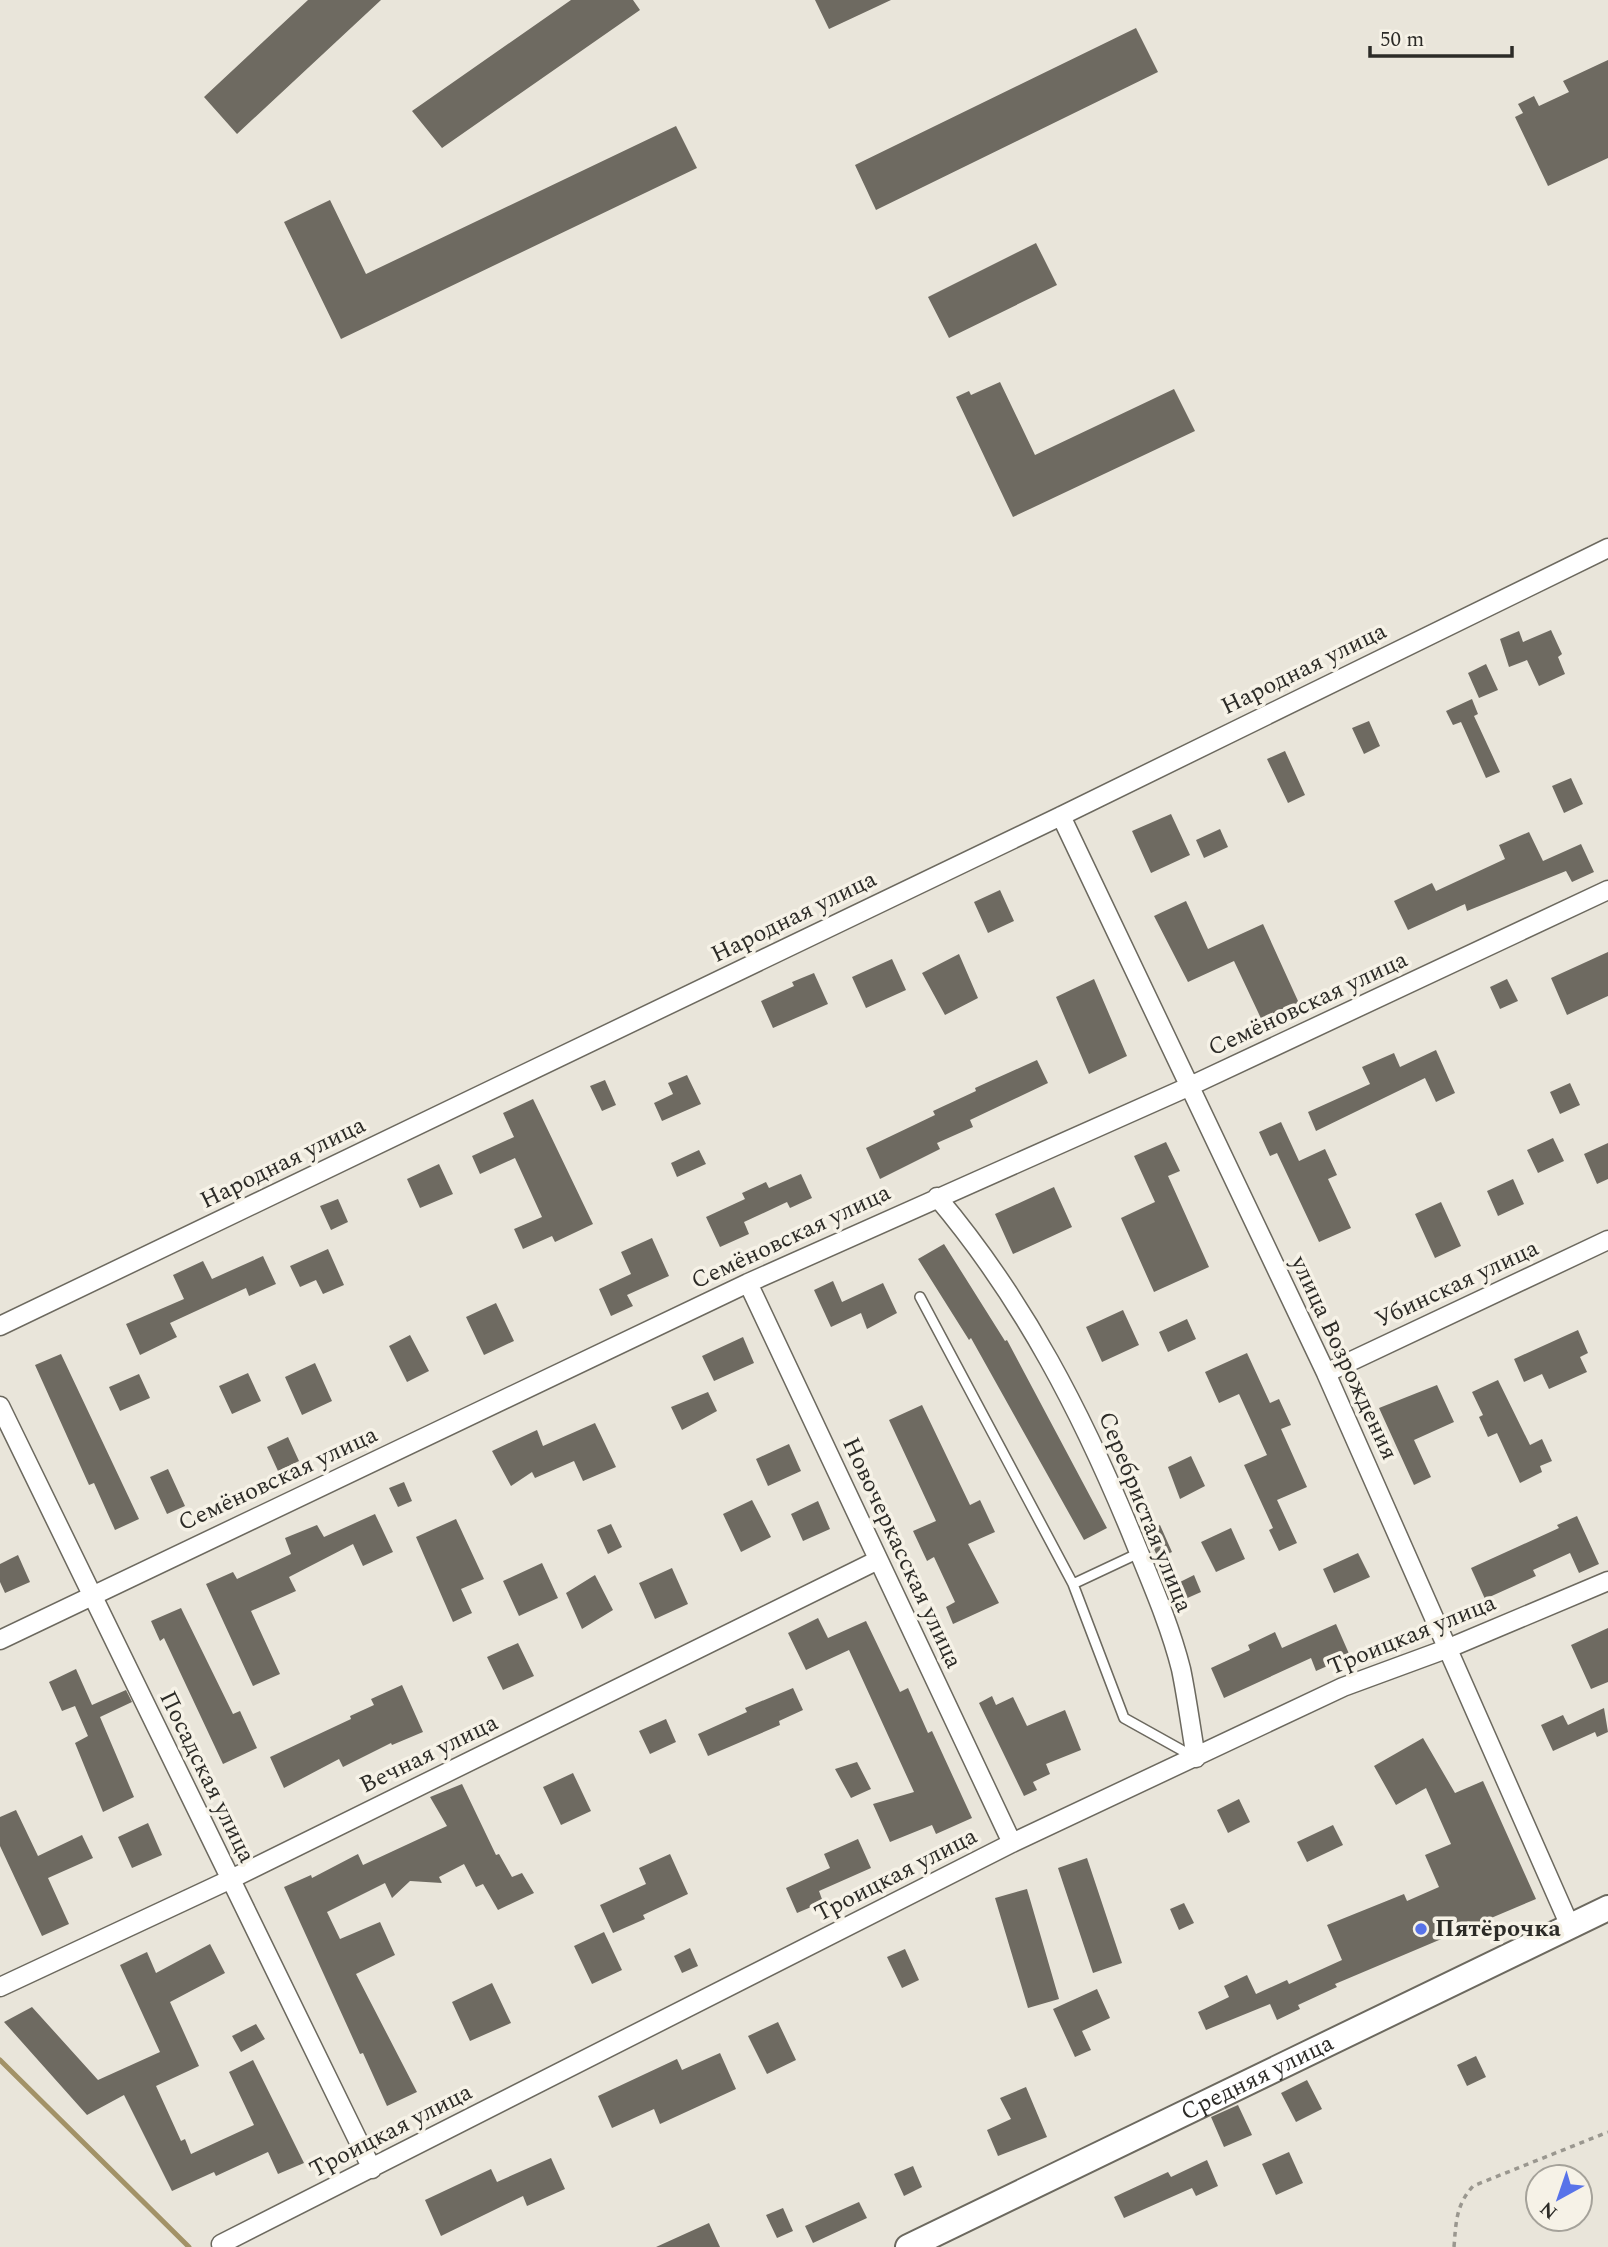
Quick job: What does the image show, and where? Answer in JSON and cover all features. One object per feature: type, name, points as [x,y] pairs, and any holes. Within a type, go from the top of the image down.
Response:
[{"type":"street","name":"Народная улица","points":[[0,1326],[1061,816],[1608,548]]},
{"type":"street","name":"улица Возрождения","points":[[1061,816],[1326,1373],[1570,1926]]},
{"type":"street","name":"Семёновская улица","points":[[0,1640],[748,1283],[1188,1087],[1608,890]]},
{"type":"street","name":"Серебристая улица","points":[[937,1197],[977,1244],[1034,1331],[1097,1448],[1139,1553],[1180,1668],[1196,1758]]},
{"type":"street","name":"Убинская улица","points":[[1326,1373],[1608,1240]]},
{"type":"street","name":"Новочеркасская улица","points":[[748,1283],[1012,1843]]},
{"type":"street","name":"Посадская улица","points":[[0,1406],[372,2169]]},
{"type":"street","name":"Вечная улица","points":[[0,1987],[229,1880],[878,1560]]},
{"type":"street","name":"Троицкая улица","points":[[221,2244],[1012,1843],[1343,1687],[1449,1648],[1608,1581]]},
{"type":"street","name":"Средняя улица","points":[[908,2247],[1608,1908]]},
{"type":"lane","points":[[920,1297],[1073,1584],[1124,1718],[1196,1758]]},
{"type":"lane","points":[[1073,1584],[1139,1553]]},
{"type":"path","points":[[1454,2247],[1456,2212],[1473,2186],[1608,2132]]},
{"type":"building","points":[[308,0],[381,0],[237,134],[204,97]]},
{"type":"building","points":[[571,0],[633,0],[640,10],[442,148],[412,111]]},
{"type":"building","points":[[815,0],[891,0],[829,29]]},
{"type":"building","points":[[1136,28],[1158,72],[876,210],[855,165]]},
{"type":"building","points":[[1608,60],[1608,158],[1548,186],[1515,117],[1523,113],[1518,104],[1534,96],[1539,106],[1569,92],[1563,81]]},
{"type":"building","points":[[676,126],[697,168],[341,339],[284,222],[330,200],[366,274]]},
{"type":"building","points":[[1036,243],[1057,285],[949,338],[928,297]]},
{"type":"building","points":[[1000,382],[1035,455],[1174,389],[1195,431],[1013,517],[956,397],[969,391],[971,395]]},
{"type":"building","points":[[1551,630],[1562,654],[1558,657],[1565,674],[1539,686],[1527,660],[1509,667],[1500,639],[1519,631],[1523,642]]},
{"type":"building","points":[[1486,664],[1498,690],[1479,698],[1468,673]]},
{"type":"building","points":[[1472,699],[1478,714],[1474,716],[1500,772],[1486,778],[1461,722],[1453,725],[1446,711]]},
{"type":"building","points":[[1369,721],[1380,746],[1364,754],[1352,728]]},
{"type":"building","points":[[1285,751],[1305,795],[1288,803],[1267,759]]},
{"type":"building","points":[[1571,778],[1583,804],[1564,813],[1552,786]]},
{"type":"building","points":[[1171,814],[1190,855],[1151,873],[1132,831]]},
{"type":"building","points":[[1220,829],[1228,847],[1204,858],[1196,840]]},
{"type":"building","points":[[1529,832],[1543,861],[1581,844],[1594,872],[1572,882],[1566,871],[1467,911],[1465,904],[1408,930],[1394,901],[1432,883],[1436,891],[1505,859],[1499,845]]},
{"type":"building","points":[[1000,890],[1014,921],[988,933],[974,902]]},
{"type":"building","points":[[1186,901],[1208,949],[1263,924],[1303,1012],[1266,1029],[1234,961],[1188,982],[1154,916]]},
{"type":"building","points":[[1608,952],[1608,996],[1567,1015],[1551,978]]},
{"type":"building","points":[[959,954],[978,998],[945,1015],[922,973]]},
{"type":"building","points":[[892,959],[906,990],[866,1008],[852,977]]},
{"type":"building","points":[[814,973],[828,1004],[773,1028],[761,1001],[794,986],[792,982]]},
{"type":"building","points":[[1094,979],[1127,1056],[1089,1074],[1056,997]]},
{"type":"building","points":[[1507,979],[1518,1001],[1500,1009],[1490,987]]},
{"type":"building","points":[[1436,1050],[1455,1093],[1436,1102],[1425,1078],[1316,1131],[1308,1112],[1370,1084],[1362,1067],[1394,1053],[1400,1067]]},
{"type":"building","points":[[1037,1060],[1048,1083],[970,1120],[973,1127],[937,1143],[940,1149],[880,1179],[866,1148],[935,1115],[933,1111],[976,1091],[975,1088]]},
{"type":"building","points":[[687,1075],[701,1104],[662,1121],[654,1103],[673,1094],[668,1083]]},
{"type":"building","points":[[605,1080],[616,1105],[602,1111],[590,1086]]},
{"type":"building","points":[[1570,1083],[1580,1105],[1560,1114],[1550,1092]]},
{"type":"building","points":[[533,1099],[593,1224],[555,1242],[552,1236],[523,1249],[514,1229],[542,1217],[515,1158],[480,1174],[472,1156],[514,1137],[503,1113]]},
{"type":"building","points":[[1281,1122],[1299,1161],[1325,1149],[1337,1175],[1328,1179],[1351,1228],[1319,1242],[1277,1153],[1270,1156],[1259,1132]]},
{"type":"building","points":[[1553,1138],[1564,1161],[1538,1173],[1527,1150]]},
{"type":"building","points":[[1166,1142],[1180,1171],[1168,1176],[1209,1267],[1154,1292],[1121,1218],[1155,1202],[1134,1156]]},
{"type":"building","points":[[1608,1143],[1608,1179],[1597,1184],[1584,1154]]},
{"type":"building","points":[[699,1150],[706,1164],[677,1177],[671,1163]]},
{"type":"building","points":[[439,1164],[453,1194],[420,1208],[407,1179]]},
{"type":"building","points":[[801,1174],[812,1198],[790,1208],[787,1202],[744,1222],[749,1234],[720,1247],[706,1217],[745,1199],[742,1193],[766,1182],[769,1188]]},
{"type":"building","points":[[1513,1179],[1524,1204],[1498,1216],[1487,1191]]},
{"type":"building","points":[[1054,1187],[1072,1227],[1013,1254],[995,1214]]},
{"type":"building","points":[[338,1199],[348,1222],[331,1230],[320,1206]]},
{"type":"building","points":[[1441,1202],[1461,1246],[1435,1258],[1415,1214]]},
{"type":"building","points":[[652,1238],[669,1276],[627,1295],[633,1306],[611,1316],[599,1289],[631,1274],[621,1252]]},
{"type":"building","points":[[944,1244],[1005,1341],[1007,1340],[1107,1528],[1084,1540],[971,1338],[969,1340],[918,1259]]},
{"type":"building","points":[[328,1249],[344,1285],[323,1294],[316,1280],[300,1287],[290,1266]]},
{"type":"building","points":[[263,1256],[276,1284],[249,1296],[246,1288],[170,1323],[177,1337],[140,1355],[126,1324],[184,1299],[173,1275],[203,1261],[212,1279]]},
{"type":"building","points":[[833,1281],[842,1302],[883,1283],[897,1313],[867,1329],[861,1313],[831,1327],[814,1290]]},
{"type":"building","points":[[496,1303],[514,1341],[484,1355],[466,1317]]},
{"type":"building","points":[[1123,1310],[1139,1345],[1102,1362],[1086,1327]]},
{"type":"building","points":[[1187,1319],[1196,1339],[1168,1352],[1159,1332]]},
{"type":"building","points":[[1578,1330],[1588,1353],[1580,1357],[1587,1372],[1549,1389],[1542,1374],[1524,1382],[1514,1359]]},
{"type":"building","points":[[410,1335],[429,1371],[407,1382],[389,1346]]},
{"type":"building","points":[[743,1337],[754,1363],[714,1381],[702,1356]]},
{"type":"building","points":[[1247,1353],[1270,1403],[1279,1399],[1291,1425],[1281,1429],[1307,1487],[1277,1500],[1297,1543],[1279,1551],[1269,1530],[1273,1528],[1244,1465],[1267,1455],[1239,1394],[1219,1403],[1205,1372]]},
{"type":"building","points":[[61,1354],[139,1519],[115,1530],[94,1483],[89,1485],[35,1365]]},
{"type":"building","points":[[315,1363],[332,1401],[302,1415],[285,1377]]},
{"type":"building","points":[[248,1373],[261,1401],[232,1414],[219,1386]]},
{"type":"building","points":[[139,1374],[150,1398],[120,1411],[109,1387]]},
{"type":"building","points":[[1498,1380],[1530,1445],[1542,1439],[1552,1461],[1540,1466],[1542,1472],[1520,1483],[1497,1433],[1488,1437],[1479,1417],[1483,1415],[1472,1392]]},
{"type":"building","points":[[1437,1385],[1454,1422],[1414,1440],[1431,1477],[1414,1485],[1379,1408]]},
{"type":"building","points":[[708,1392],[717,1411],[682,1430],[671,1407]]},
{"type":"building","points":[[922,1405],[970,1505],[980,1500],[995,1532],[968,1544],[999,1603],[953,1624],[946,1607],[955,1602],[934,1557],[927,1561],[913,1531],[936,1521],[889,1420]]},
{"type":"building","points":[[595,1423],[616,1467],[583,1481],[574,1461],[535,1478],[532,1472],[511,1486],[492,1451],[537,1430],[543,1446]]},
{"type":"building","points":[[288,1437],[299,1461],[278,1471],[267,1447]]},
{"type":"building","points":[[789,1444],[801,1471],[768,1486],[756,1459]]},
{"type":"building","points":[[1191,1456],[1205,1486],[1180,1499],[1168,1467]]},
{"type":"building","points":[[168,1469],[185,1506],[167,1514],[150,1477]]},
{"type":"building","points":[[404,1482],[412,1501],[398,1507],[389,1488]]},
{"type":"building","points":[[752,1500],[771,1537],[741,1552],[723,1514]]},
{"type":"building","points":[[818,1501],[830,1529],[803,1541],[791,1514]]},
{"type":"building","points":[[375,1514],[393,1552],[363,1566],[353,1544],[289,1577],[296,1591],[251,1611],[280,1674],[253,1686],[206,1584],[233,1572],[237,1579],[291,1554],[285,1538],[317,1525],[324,1537]]},
{"type":"building","points":[[1577,1516],[1599,1564],[1579,1573],[1570,1553],[1533,1570],[1536,1576],[1485,1599],[1471,1568],[1559,1528],[1557,1525]]},
{"type":"building","points":[[456,1519],[484,1579],[461,1589],[472,1613],[453,1622],[416,1537]]},
{"type":"building","points":[[611,1524],[622,1547],[608,1554],[597,1530]]},
{"type":"building","points":[[1160,1525],[1172,1552],[1158,1558],[1146,1531]]},
{"type":"building","points":[[1231,1528],[1245,1559],[1216,1572],[1201,1542]]},
{"type":"building","points":[[1358,1553],[1370,1577],[1334,1593],[1323,1569]]},
{"type":"building","points":[[18,1555],[30,1582],[5,1593],[0,1582],[0,1564]]},
{"type":"building","points":[[542,1563],[558,1598],[519,1616],[503,1581]]},
{"type":"building","points":[[672,1568],[688,1604],[655,1619],[639,1583]]},
{"type":"building","points":[[595,1575],[613,1610],[582,1629],[566,1593]]},
{"type":"building","points":[[1194,1575],[1201,1592],[1183,1600],[1176,1584]]},
{"type":"building","points":[[181,1608],[233,1714],[240,1711],[257,1748],[223,1764],[164,1638],[160,1641],[151,1621]]},
{"type":"building","points":[[818,1618],[828,1638],[866,1621],[900,1692],[908,1688],[928,1733],[932,1731],[972,1818],[936,1834],[932,1825],[890,1842],[873,1804],[914,1792],[849,1650],[806,1670],[788,1633]]},
{"type":"building","points":[[1336,1624],[1350,1656],[1316,1671],[1311,1658],[1224,1698],[1211,1668],[1250,1650],[1248,1645],[1275,1632],[1282,1648]]},
{"type":"building","points":[[1608,1628],[1608,1682],[1591,1689],[1571,1645]]},
{"type":"building","points":[[518,1643],[534,1676],[503,1690],[487,1657]]},
{"type":"building","points":[[76,1669],[92,1705],[126,1690],[132,1702],[100,1717],[134,1797],[103,1812],[75,1743],[88,1736],[75,1706],[62,1711],[49,1682]]},
{"type":"building","points":[[402,1685],[423,1732],[392,1745],[391,1743],[343,1767],[339,1759],[284,1788],[270,1757],[351,1719],[350,1716],[374,1705],[371,1699]]},
{"type":"building","points":[[793,1688],[803,1710],[779,1721],[780,1725],[708,1756],[698,1734],[747,1712],[745,1708]]},
{"type":"building","points":[[992,1696],[996,1705],[1013,1697],[1027,1726],[1065,1710],[1081,1750],[1046,1764],[1050,1774],[1033,1782],[1037,1790],[1024,1796],[979,1703]]},
{"type":"building","points":[[1604,1708],[1608,1732],[1597,1737],[1595,1732],[1553,1751],[1541,1725],[1563,1715],[1568,1725]]},
{"type":"building","points":[[666,1719],[676,1742],[650,1754],[639,1731]]},
{"type":"building","points":[[1423,1738],[1455,1793],[1483,1781],[1536,1899],[1335,1984],[1337,1987],[1298,2005],[1300,2009],[1277,2020],[1270,2004],[1206,2030],[1198,2012],[1229,1997],[1224,1986],[1247,1975],[1256,1994],[1287,1980],[1289,1984],[1342,1960],[1327,1925],[1404,1894],[1407,1901],[1439,1887],[1425,1855],[1451,1844],[1426,1788],[1396,1805],[1374,1766]]},
{"type":"building","points":[[857,1762],[871,1789],[851,1798],[835,1769]]},
{"type":"building","points":[[573,1773],[591,1811],[561,1825],[543,1787]]},
{"type":"building","points":[[462,1784],[496,1855],[499,1854],[512,1877],[522,1873],[534,1893],[498,1910],[483,1884],[476,1887],[464,1864],[439,1877],[442,1883],[410,1881],[392,1898],[385,1883],[327,1912],[340,1939],[380,1922],[395,1955],[356,1974],[417,2092],[387,2106],[363,2053],[360,2054],[284,1887],[311,1875],[312,1878],[358,1854],[363,1865],[447,1826],[430,1797]]},
{"type":"building","points":[[1239,1799],[1250,1822],[1228,1833],[1217,1810]]},
{"type":"building","points":[[16,1810],[38,1856],[82,1835],[93,1858],[48,1878],[69,1924],[42,1936],[0,1846],[0,1817]]},
{"type":"building","points":[[148,1823],[162,1855],[132,1868],[118,1837]]},
{"type":"building","points":[[1333,1825],[1343,1845],[1307,1862],[1297,1842]]},
{"type":"building","points":[[858,1839],[871,1868],[819,1891],[823,1902],[797,1913],[786,1888],[830,1868],[824,1854]]},
{"type":"building","points":[[670,1854],[688,1894],[643,1915],[645,1919],[613,1933],[600,1905],[646,1884],[639,1868]]},
{"type":"building","points":[[1087,1858],[1122,1963],[1093,1973],[1058,1868]]},
{"type":"building","points":[[1027,1889],[1059,1999],[1028,2008],[995,1898]]},
{"type":"building","points":[[1184,1903],[1194,1923],[1179,1930],[1170,1909]]},
{"type":"building","points":[[604,1932],[622,1970],[592,1984],[574,1946]]},
{"type":"building","points":[[210,1944],[225,1973],[170,2002],[199,2066],[156,2086],[181,2141],[185,2139],[191,2154],[254,2125],[229,2072],[253,2060],[304,2163],[278,2174],[268,2152],[216,2176],[214,2172],[172,2191],[124,2095],[87,2115],[4,2022],[32,2007],[98,2080],[160,2052],[120,1965],[147,1952],[156,1973]]},
{"type":"building","points":[[690,1948],[698,1966],[682,1973],[674,1956]]},
{"type":"building","points":[[905,1949],[919,1980],[902,1988],[887,1957]]},
{"type":"building","points":[[492,1983],[511,2023],[470,2041],[452,2002]]},
{"type":"building","points":[[1097,1989],[1110,2018],[1082,2031],[1091,2050],[1075,2057],[1053,2009]]},
{"type":"building","points":[[778,2022],[796,2060],[767,2074],[748,2036]]},
{"type":"building","points":[[256,2024],[265,2039],[241,2052],[232,2036]]},
{"type":"building","points":[[720,2053],[736,2089],[660,2124],[654,2109],[612,2128],[598,2096],[677,2059],[682,2070]]},
{"type":"building","points":[[1476,2056],[1486,2077],[1467,2086],[1457,2065]]},
{"type":"building","points":[[1307,2080],[1322,2109],[1296,2122],[1281,2093]]},
{"type":"building","points":[[1026,2087],[1047,2137],[998,2156],[987,2130],[1011,2119],[1000,2098]]},
{"type":"building","points":[[1238,2105],[1252,2135],[1224,2147],[1211,2117]]},
{"type":"building","points":[[1289,2152],[1303,2183],[1276,2195],[1262,2164]]},
{"type":"building","points":[[551,2158],[565,2189],[527,2206],[523,2196],[441,2236],[425,2200],[491,2169],[497,2182]]},
{"type":"building","points":[[1207,2160],[1218,2186],[1196,2196],[1192,2188],[1124,2218],[1114,2197],[1168,2172],[1171,2177]]},
{"type":"building","points":[[913,2166],[922,2187],[904,2196],[894,2174]]},
{"type":"building","points":[[859,2202],[867,2218],[813,2243],[805,2226]]},
{"type":"building","points":[[783,2208],[793,2231],[777,2238],[766,2215]]},
{"type":"building","points":[[709,2223],[720,2247],[656,2247]]},
{"type":"waterway","points":[[0,2060],[189,2247]]},
{"type":"place","name":"Пятёрочка","points":[[1421,1929]]}]
